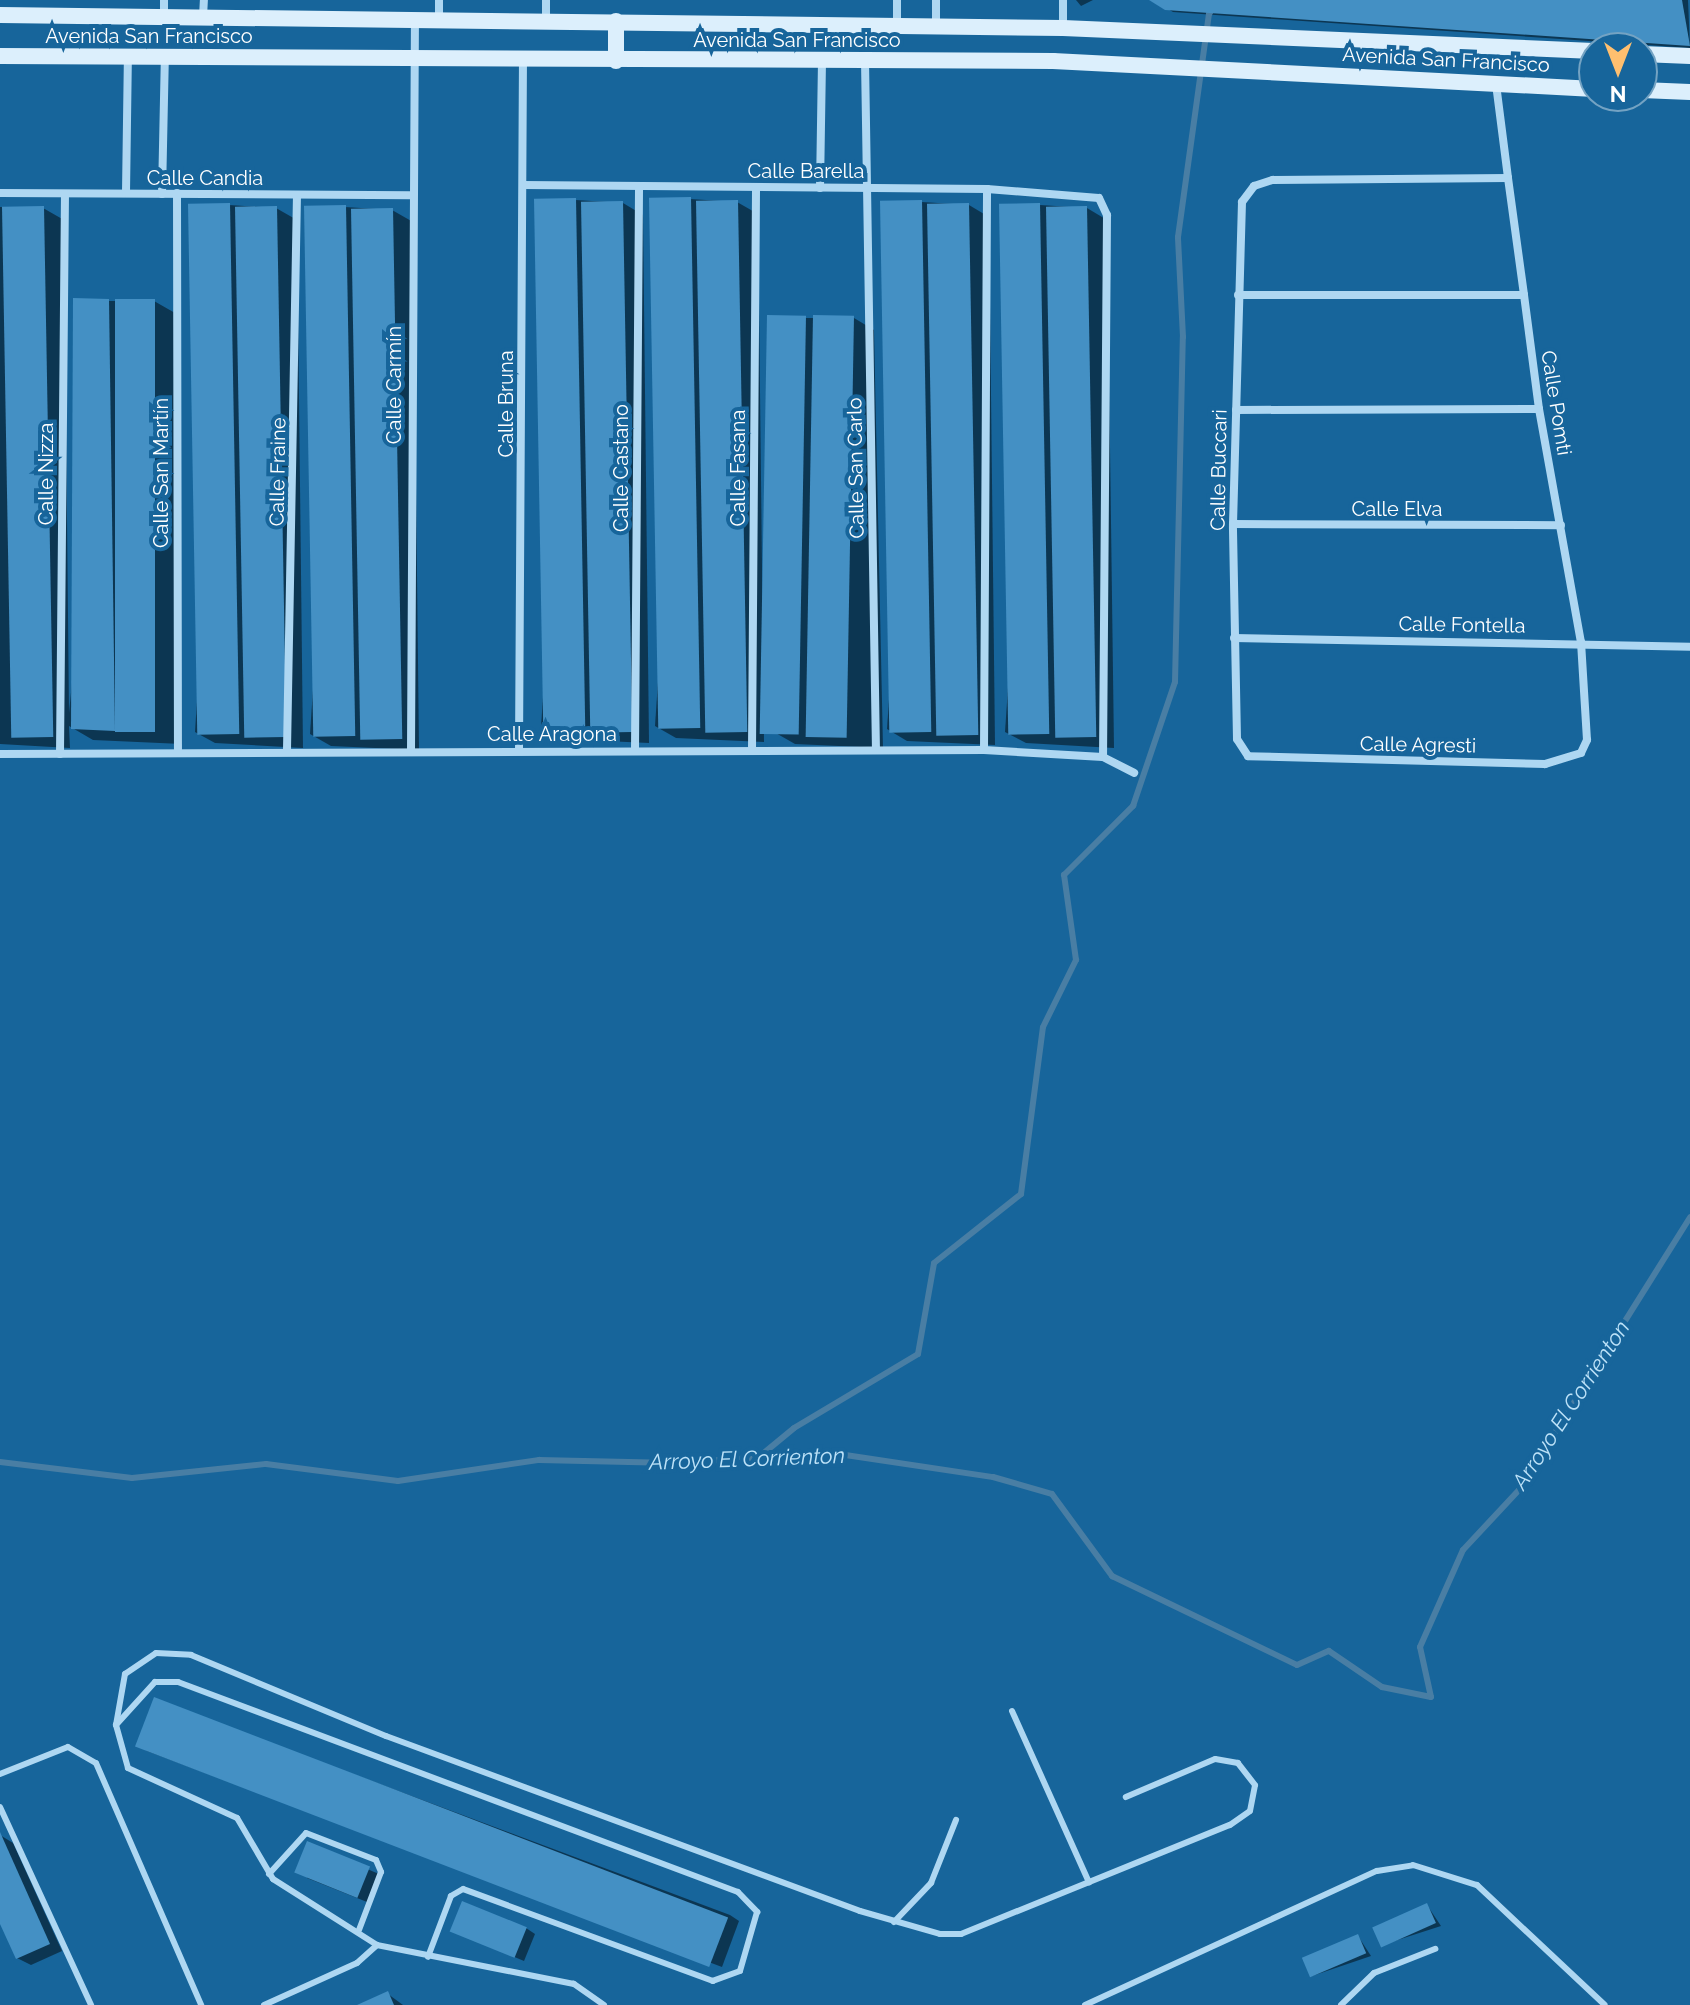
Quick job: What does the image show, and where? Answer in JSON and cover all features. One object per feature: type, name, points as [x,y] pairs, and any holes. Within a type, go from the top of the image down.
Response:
[{"type":"street","points":[[164,0],[164,18]]},
{"type":"street","points":[[203,18],[204,0]]},
{"type":"street","points":[[439,0],[439,21]]},
{"type":"street","points":[[546,0],[546,21]]},
{"type":"street","points":[[897,0],[897,25]]},
{"type":"street","points":[[936,0],[936,26]]},
{"type":"street","points":[[1063,0],[1063,28]]},
{"type":"street","name":"Avenida San Francisco","points":[[0,15],[1063,28],[1238,32],[1578,50]]},
{"type":"street","name":"Calle Carmín","points":[[411,750],[410,195],[415,21]]},
{"type":"street","points":[[616,21],[616,61]]},
{"type":"street","points":[[1658,55],[1690,56]]},
{"type":"street","name":"Avenida San Francisco","points":[[0,56],[616,61],[865,59],[1237,69],[1578,88]]},
{"type":"street","points":[[126,193],[128,56]]},
{"type":"street","points":[[162,194],[165,56]]},
{"type":"street","name":"Calle Bruna","points":[[519,750],[523,58]]},
{"type":"street","name":"Calle San Carlo","points":[[865,59],[876,749]]},
{"type":"street","points":[[820,188],[822,60]]},
{"type":"street","name":"Calle Pomti","points":[[1496,83],[1539,409],[1581,642],[1588,728]]},
{"type":"street","points":[[1658,91],[1690,92]]},
{"type":"street","name":"Calle Buccari","points":[[1237,739],[1233,524],[1242,202],[1254,186],[1273,180],[1508,178]]},
{"type":"street","name":"Calle Barella","points":[[523,185],[869,187],[1090,193],[1107,215],[1103,757]]},
{"type":"street","name":"Calle Castano","points":[[635,750],[639,186]]},
{"type":"street","name":"Calle Fasana","points":[[752,750],[756,187]]},
{"type":"street","points":[[984,750],[987,189]]},
{"type":"street","name":"Calle Candia","points":[[0,193],[410,195]]},
{"type":"street","name":"Calle San Martín","points":[[177,193],[178,753]]},
{"type":"street","name":"Calle Nizza","points":[[60,754],[65,194]]},
{"type":"street","name":"Calle Fraine","points":[[287,750],[297,195]]},
{"type":"street","points":[[1238,295],[1524,295]]},
{"type":"street","points":[[1236,410],[1539,409]]},
{"type":"street","name":"Calle Elva","points":[[1233,524],[1561,525]]},
{"type":"street","name":"Calle Fontella","points":[[1234,638],[1581,642],[1690,647]]},
{"type":"street","name":"Calle Agresti","points":[[1237,739],[1258,758],[1545,764],[1581,753],[1588,728]]},
{"type":"street","name":"Calle Aragona","points":[[0,754],[876,749],[984,750],[1103,757]]},
{"type":"street","points":[[1103,757],[1134,773]]},
{"type":"lane","points":[[604,2005],[574,1984],[377,1945],[359,1930],[269,1874],[237,1818],[128,1768],[116,1725],[116,1698],[133,1665],[156,1653],[191,1655],[386,1736],[894,1922],[961,1934],[1241,1819],[1255,1785],[1238,1763],[1215,1759],[1126,1797]]},
{"type":"lane","points":[[116,1725],[155,1682],[178,1682],[738,1892],[757,1912],[740,1971],[713,1981],[463,1889],[451,1896],[428,1957]]},
{"type":"lane","points":[[1012,1711],[1089,1882]]},
{"type":"lane","points":[[0,1774],[68,1747],[96,1763],[201,2005]]},
{"type":"lane","points":[[0,1807],[91,2005]]},
{"type":"lane","points":[[894,1922],[931,1883],[956,1820]]},
{"type":"lane","points":[[269,1874],[306,1833],[376,1860],[381,1872],[359,1930]]},
{"type":"lane","points":[[1085,2005],[1377,1871],[1413,1865],[1477,1885],[1605,2005]]},
{"type":"lane","points":[[264,2005],[357,1963],[377,1945]]},
{"type":"lane","points":[[1341,2005],[1374,1973],[1435,1949]]},
{"type":"building","points":[[1149,0],[1682,0],[1690,46],[1658,44],[1658,32],[1578,32],[1578,38],[1165,10]]},
{"type":"building","points":[[691,197],[700,728],[658,729],[649,198]]},
{"type":"building","points":[[576,198],[585,729],[543,730],[534,199]]},
{"type":"building","points":[[738,200],[747,732],[705,733],[696,201]]},
{"type":"building","points":[[922,200],[931,732],[889,733],[880,201]]},
{"type":"building","points":[[623,201],[632,732],[590,733],[581,202]]},
{"type":"building","points":[[230,203],[239,734],[197,735],[188,204]]},
{"type":"building","points":[[969,203],[978,735],[936,736],[927,204]]},
{"type":"building","points":[[1040,203],[1049,734],[1008,735],[999,204]]},
{"type":"building","points":[[346,205],[355,736],[313,737],[304,206]]},
{"type":"building","points":[[44,206],[53,737],[11,738],[2,207]]},
{"type":"building","points":[[277,206],[286,737],[244,738],[235,207]]},
{"type":"building","points":[[1087,206],[1096,737],[1055,738],[1046,207]]},
{"type":"building","points":[[393,208],[402,739],[360,740],[351,209]]},
{"type":"building","points":[[73,298],[109,299],[115,731],[71,729]]},
{"type":"building","points":[[115,299],[155,299],[155,732],[115,732]]},
{"type":"building","points":[[767,315],[806,316],[799,735],[760,734]]},
{"type":"building","points":[[813,315],[854,316],[847,738],[806,737]]},
{"type":"building","points":[[154,1697],[728,1917],[709,1967],[135,1746]]},
{"type":"building","points":[[0,1832],[50,1944],[16,1959],[0,1924]]},
{"type":"building","points":[[307,1841],[370,1866],[357,1898],[294,1873]]},
{"type":"building","points":[[462,1901],[527,1927],[515,1958],[450,1932]]},
{"type":"building","points":[[1427,1903],[1436,1923],[1381,1948],[1372,1927]]},
{"type":"building","points":[[1358,1934],[1366,1953],[1310,1977],[1302,1958]]},
{"type":"building","points":[[388,1991],[394,2005],[357,2005]]},
{"type":"waterway","points":[[759,1457],[794,1428],[918,1354],[934,1263],[1021,1194],[1043,1027],[1076,960],[1064,875],[1133,806],[1175,682],[1183,337],[1178,237],[1209,14],[1218,0]]},
{"type":"waterway","name":"Arroyo El Corrienton","points":[[0,1462],[132,1478],[266,1464],[398,1481],[539,1460],[674,1463],[832,1453],[993,1477],[1052,1494],[1112,1576],[1297,1665],[1329,1651],[1382,1687],[1431,1697],[1420,1647],[1463,1550],[1519,1490],[1690,1217]]}]
